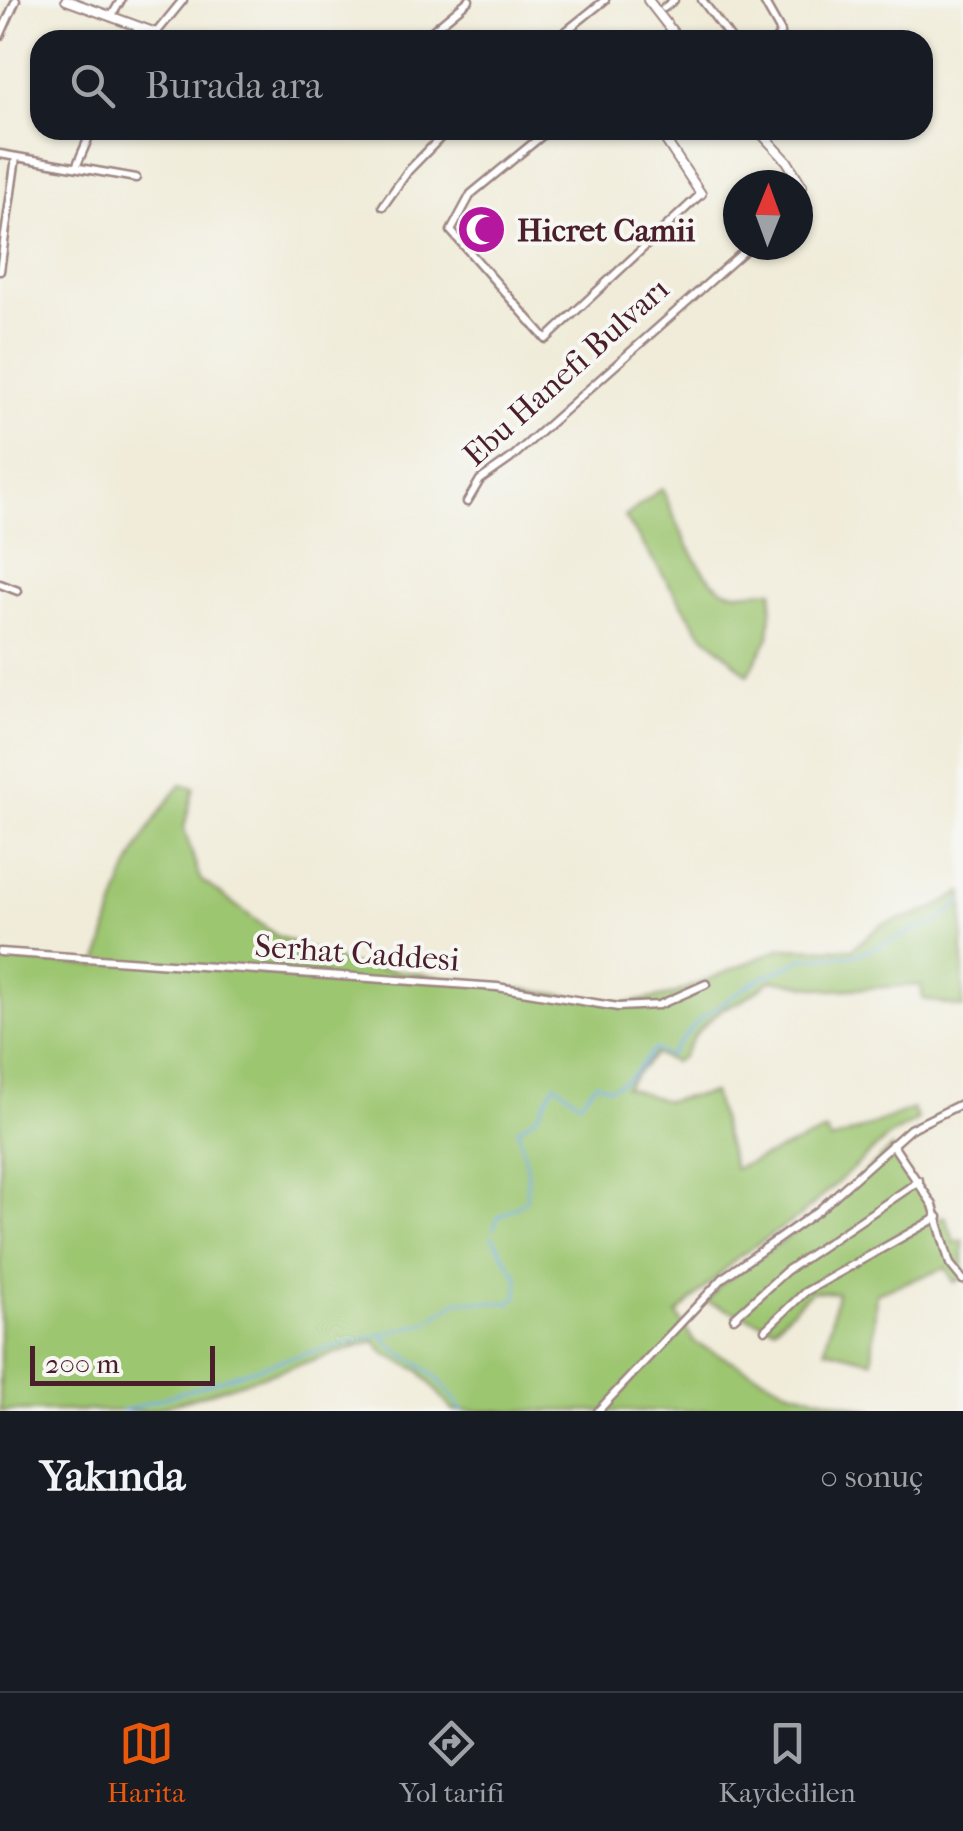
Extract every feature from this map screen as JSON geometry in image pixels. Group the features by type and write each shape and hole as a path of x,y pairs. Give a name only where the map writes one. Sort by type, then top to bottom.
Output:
{"street":[{"path":"0,36 16,0"},
{"path":"66,0 147,30"},
{"path":"111,18 121,0"},
{"path":"158,30 183,0"},
{"path":"431,30 458,3 468,0"},
{"path":"568,30 605,0"},
{"path":"648,0 671,30"},
{"path":"664,8 674,0"},
{"path":"702,0 724,30"},
{"path":"763,0 776,30"},
{"path":"76,167 88,140"},
{"path":"383,206 408,171 438,140"},
{"path":"537,140 472,194 451,231 546,339 700,194 665,140"},
{"path":"766,140 789,170"},
{"path":"0,154 136,178"},
{"path":"0,271 16,157"},
{"name":"Ebu Hanefi Bulvarı","path":"467,502 480,480 510,458 733,260"},
{"path":"0,584 18,591"},
{"name":"Serhat Caddesi","path":"0,952 497,987 618,1007 659,1004 706,984"},
{"path":"598,1411 724,1277 818,1211 919,1123 963,1103"},
{"path":"892,1144 919,1181 938,1217 950,1264 963,1280"},
{"path":"734,1318 786,1271 919,1181"},
{"path":"766,1330 810,1289 938,1217"}],"green space":[{"path":"662,488 688,545 715,584 736,592 773,590 769,637 748,675 699,630 625,517"},
{"path":"181,785 194,787 184,828 200,879 277,936 348,964 625,1004 674,994 782,948 852,949 881,925 933,909 963,892 963,1008 923,999 921,985 832,990 772,980 740,1002 723,1008 697,1032 682,1057 674,1062 655,1054 625,1087 665,1101 713,1093 734,1169 826,1131 831,1141 913,1109 918,1120 888,1137 800,1216 738,1257 677,1314 694,1342 787,1389 873,1411 453,1411 420,1371 385,1354 375,1341 150,1411 0,1411 0,958 98,966 111,916 138,848"},
{"path":"892,1148 937,1219 945,1216 955,1243 963,1240 963,1279 954,1283 946,1268 876,1293 872,1361 825,1349 837,1293 812,1291 774,1327 707,1302 721,1284 814,1219"}],"waterway":[{"path":"493,1229 498,1218 526,1200 528,1170 518,1129 538,1114 555,1084 580,1102 597,1082 609,1088 624,1081 654,1049 668,1056 699,1020 752,983 804,958 854,955 872,949 939,921 963,901"},
{"path":"123,1411 285,1359 426,1323 458,1301 510,1303 517,1296 518,1278 492,1236"},
{"path":"382,1334 396,1350 436,1377 462,1411"}],"place":[{"name":"Hicret Camii","path":"482,230"}]}
